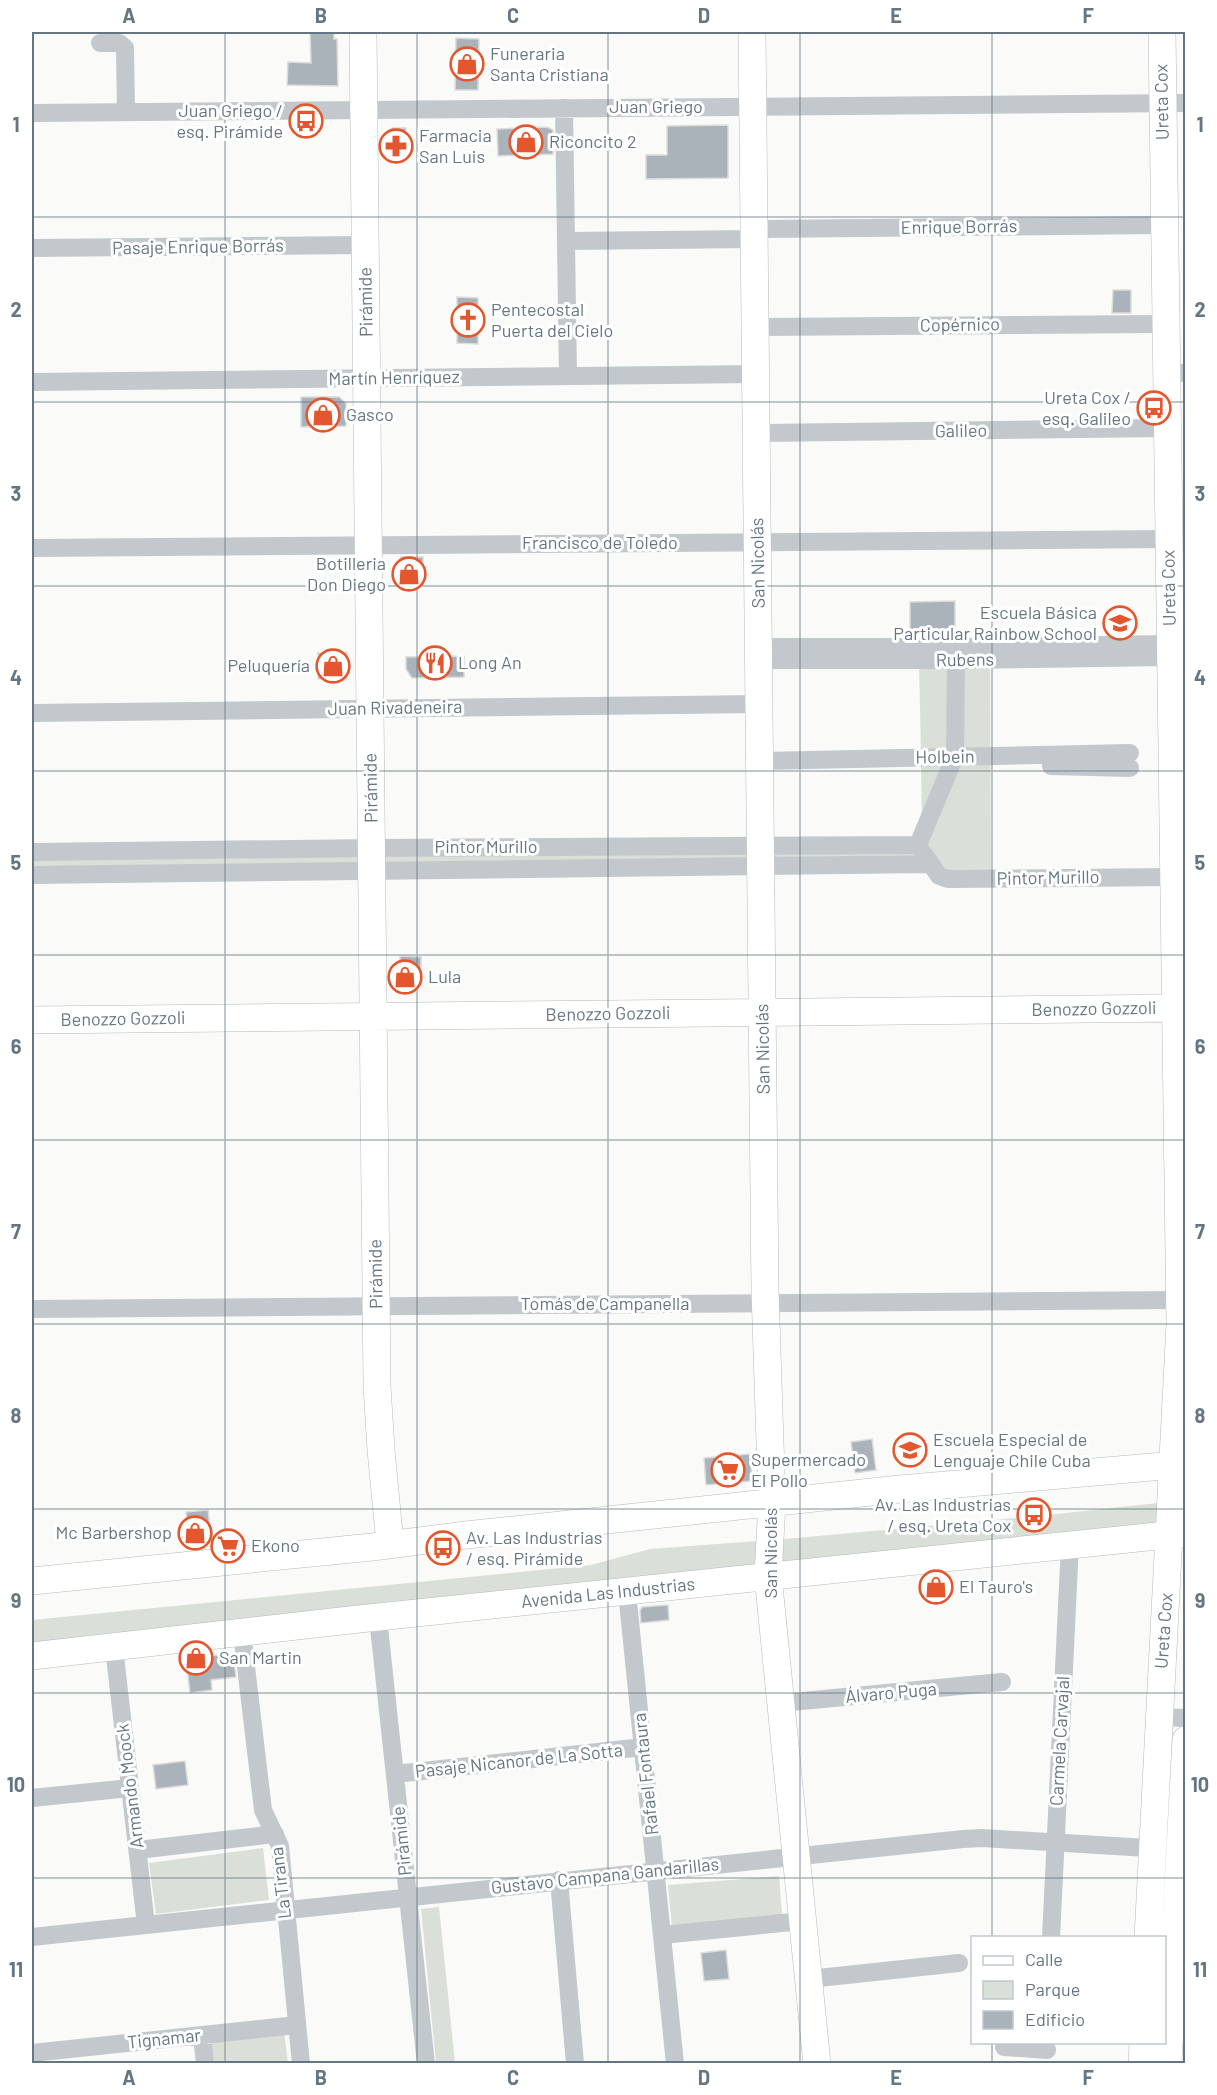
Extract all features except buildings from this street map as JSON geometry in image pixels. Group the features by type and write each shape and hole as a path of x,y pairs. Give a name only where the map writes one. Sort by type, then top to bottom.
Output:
{"street":[{"name":"Pirámide","path":"363,32 378,1421 390,1544"},
{"name":"San Nicolás","path":"752,32 766,1303 772,1503 768,1576 817,2064"},
{"name":"Ureta Cox","path":"1148,1936 1159,1717 1178,1534 1182,1323 1180,1008 1173,877 1178,706 1170,651 1167,428 1176,373 1165,324 1164,220 1174,103 1162,32"},
{"path":"100,43 119,43 125,48 126,112"},
{"name":"Juan Griego","path":"32,112 1174,103"},
{"path":"564,108 568,376"},
{"name":"Enrique Borrás","path":"754,228 1164,220"},
{"path":"566,241 754,228"},
{"name":"Pasaje Enrique Borrás","path":"32,248 365,245"},
{"name":"Copérnico","path":"755,327 1165,324"},
{"name":"Martín Henríquez","path":"32,382 756,374"},
{"name":"Galileo","path":"756,433 1167,428"},
{"name":"Francisco de Toledo","path":"32,548 1168,539"},
{"name":"Rubens","path":"759,654 956,647 1170,651"},
{"name":"Rubens","path":"759,654 956,660 1170,651"},
{"path":"918,845 954,760 956,660"},
{"name":"Juan Rivadeneira","path":"32,713 759,704"},
{"name":"Holbein","path":"760,761 1130,761"},
{"name":"Pintor Murillo","path":"761,856 918,845 939,876 948,879 1173,877"},
{"name":"Pintor Murillo","path":"32,852 372,860"},
{"name":"Pintor Murillo","path":"32,875 372,860 761,856 931,864"},
{"name":"Benozzo Gozzoli","path":"32,1020 1180,1008"},
{"name":"Tomás de Campanella","path":"32,1309 766,1303 1182,1323"},
{"path":"32,1581 1037,1476 1179,1465"},
{"name":"Avenida Las Industrias","path":"32,1656 1178,1534"},
{"name":"Carmela Carvajal","path":"1051,1936 1070,1544"},
{"name":"Rafael Fontaura","path":"627,1592 675,2064"},
{"name":"Pirámide","path":"378,1618 426,2064"},
{"name":"La Tirana","path":"242,1633 263,1810 280,1846 301,2064"},
{"name":"Armando Moock","path":"114,1648 146,1925"},
{"name":"Álvaro Puga","path":"781,1703 1002,1683"},
{"path":"1159,1717 1185,1718"},
{"path":"1168,2064 1185,1740"},
{"name":"Pasaje Nicanor de La Sotta","path":"395,1774 643,1747"},
{"path":"32,1798 130,1788"},
{"path":"138,1850 275,1834"},
{"name":"Gustavo Campana Gandarillas","path":"32,1937 973,1838 1180,1850"},
{"path":"559,1880 575,2064"},
{"path":"662,1935 803,1921"},
{"path":"809,1979 959,1964"},
{"name":"Tignamar","path":"32,2053 93,2055 202,2035 297,2025"},
{"path":"202,2035 205,2064"},
{"path":"1142,2064 1143,2044"},
{"path":"1003,2051 1047,2050"}],"green space":[{"path":"919,663 948,663 949,752 921,753"},
{"path":"990,663 991,874 944,873 921,843 959,762 958,664"},
{"path":"921,765 948,765 922,823"},
{"path":"915,848 919,855 32,871 32,859"},
{"path":"1185,1502 1185,1527 32,1649 32,1620 591,1565 650,1549 785,1539"},
{"path":"263,1848 269,1900 156,1914 149,1863"},
{"path":"779,1876 783,1928 673,1939 668,1885"},
{"path":"439,1907 455,2063 436,2063 421,1909"},
{"path":"284,2031 288,2063 214,2063 211,2041"}],"place":[{"name":"Funeraria Santa Cristiana","path":"467,64"},
{"name":"Juan Griego / esq. Pirámide","path":"306,121"},
{"name":"Riconcito 2","path":"526,142"},
{"name":"Farmacia San Luis","path":"396,146"},
{"name":"Pentecostal Puerta del Cielo","path":"468,320"},
{"name":"Ureta Cox / esq. Galileo","path":"1154,408"},
{"name":"Gasco","path":"323,415"},
{"name":"Botilleria Don Diego","path":"409,574"},
{"name":"Escuela Básica Particular Rainbow School","path":"1120,623"},
{"name":"Long An","path":"435,663"},
{"name":"Peluquería","path":"333,666"},
{"name":"Lula","path":"405,977"},
{"name":"Escuela Especial de Lenguaje Chile Cuba","path":"910,1450"},
{"name":"Supermercado El Pollo","path":"728,1470"},
{"name":"Av. Las Industrias / esq. Ureta Cox","path":"1034,1515"},
{"name":"Mc Barbershop","path":"195,1533"},
{"name":"Ekono","path":"228,1546"},
{"name":"Av. Las Industrias / esq. Pirámide","path":"443,1548"},
{"name":"El Tauro's","path":"936,1587"},
{"name":"San Martin","path":"196,1658"}]}
